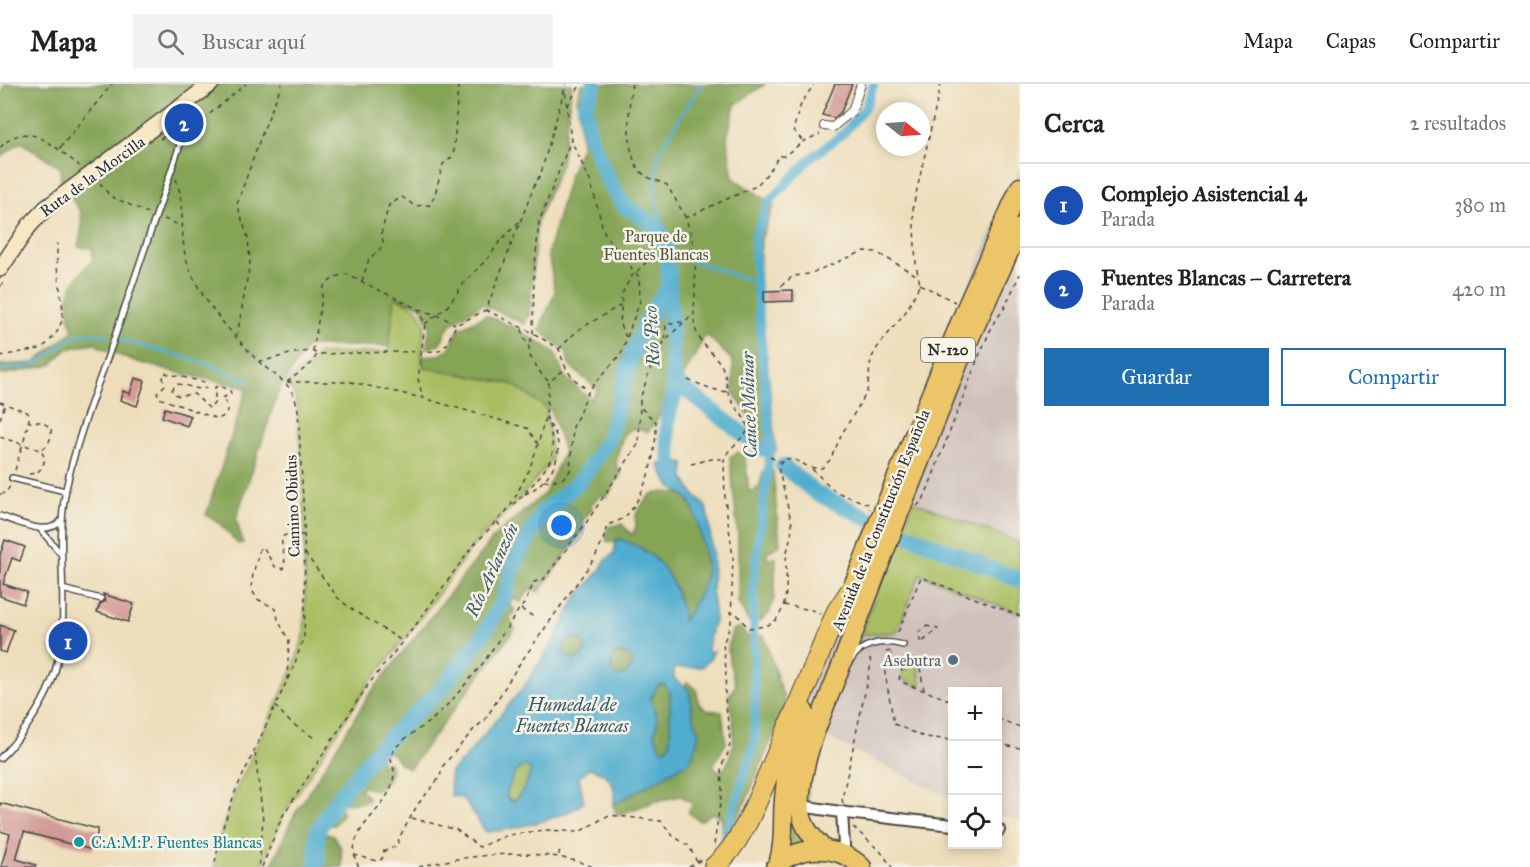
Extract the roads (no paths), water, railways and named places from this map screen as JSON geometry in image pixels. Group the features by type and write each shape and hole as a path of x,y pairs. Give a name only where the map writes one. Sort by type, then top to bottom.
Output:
{"highway":[{"name":"Avenida de la Constitución Española","path":"834,852 806,827 803,820 801,806 805,772 812,746 883,524 966,308 1017,193"},
{"name":"Avenida de la Constitución Española","path":"777,866 783,849 784,795 793,747 802,717 853,587 986,294 1020,228"},
{"path":"705,862 729,852 742,830 837,611 853,587"},
{"name":"N-120","path":"777,866 795,854 808,850 834,852 862,867"}],"main road":[{"path":"2,274 28,226 46,208 94,175 211,84"}],"street":[{"path":"824,126 833,128 850,113 861,84"},
{"path":"801,806 948,825"},
{"path":"834,852 844,844 844,813"}],"lane":[{"path":"0,758 24,729 42,702 51,683 61,641 63,615 61,554 65,491 92,403 197,94"},
{"path":"1000,250 1017,193"},
{"path":"12,478 65,491"},
{"path":"0,516 41,530 53,528 63,519"},
{"path":"41,530 61,554"},
{"path":"62,589 101,599"},
{"path":"850,662 855,653 867,644 893,642 903,645"},
{"path":"828,718 846,672"},
{"path":"812,746 825,727"}],"water":[{"name":"Humedal de Fuentes Blancas","path":"684,463 684,478 692,492 706,507 709,521 715,619 708,650 710,653 714,650 702,667 674,668 674,679 690,692 692,713 699,733 692,758 613,805 614,791 610,780 602,773 589,768 579,777 584,802 576,808 538,822 486,832 464,800 451,796 451,772 526,684 555,639 577,596 614,553 616,541 620,539 640,548 664,568 681,606 683,621 704,583 705,555 691,504 684,495 669,485 658,464","holes":["571,638 580,639 585,644 585,652 574,660 563,653 566,642","623,653 630,657 633,665 626,674 617,677 611,671 615,654","664,684 670,693 670,744 666,749 661,749 654,733 657,721 650,699 658,685","526,766 531,770 527,783 517,798 513,801 508,800 506,797 510,783 522,767"]}],"waterway":[{"name":"Río Arlanzón","path":"317,867 317,832 332,806 378,749 443,687 481,638 504,599 514,564 543,512 580,481 608,440 632,354 650,314 669,286 667,250 658,227 625,206 609,182 590,137 585,106 594,84"},
{"path":"658,227 661,218 655,197 658,155 702,84"},
{"name":"Cauce Molinar","path":"725,836 755,741 753,584 771,445 756,282 755,237 769,202 812,157 844,133 866,106 874,84"},
{"path":"667,250 689,260 756,282"},
{"name":"Río Pico","path":"669,286 674,397 667,430 671,463"},
{"path":"0,369 33,365 75,336 83,334 107,336"},
{"path":"121,340 205,363 250,382"},
{"name":"Río Pico","path":"673,380 762,449"},
{"name":"Río Pico","path":"783,466 816,493 870,519"},
{"name":"Río Pico","path":"901,532 1020,580"}],"place":[{"name":"Fuentes Blancas – Carretera","path":"184,123"},
{"name":"Complejo Asistencial 4","path":"68,641"},
{"name":"Asebutra","path":"953,660"},
{"name":"C:A:M:P. Fuentes Blancas","path":"79,842"}],"park label":[{"name":"Parque de Fuentes Blancas","path":"656,245"}]}
